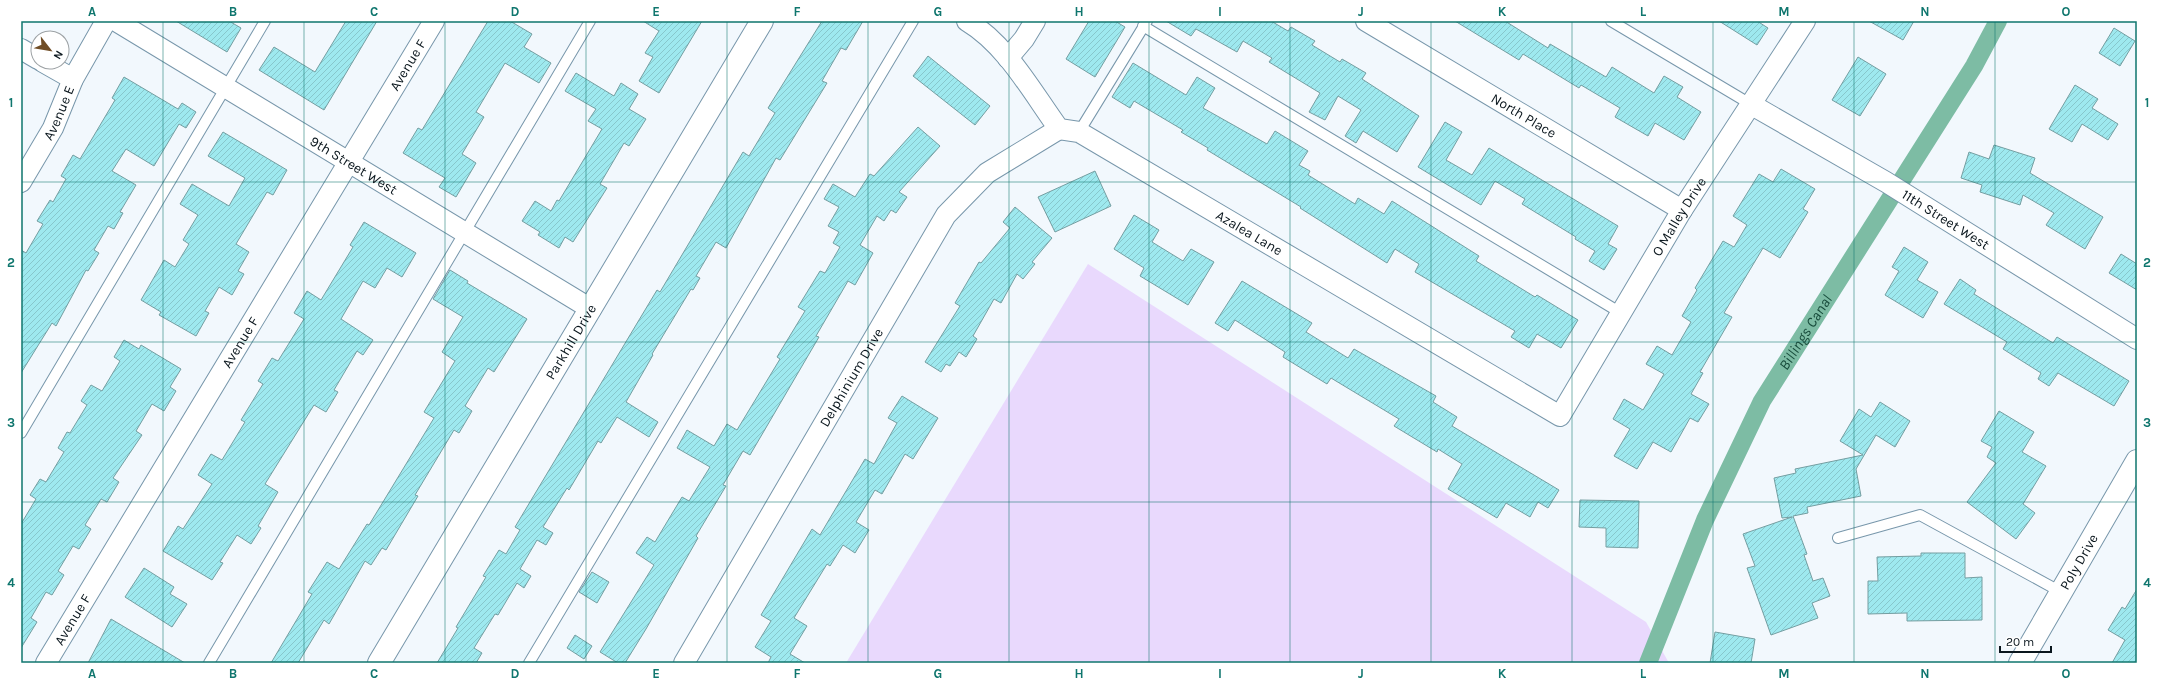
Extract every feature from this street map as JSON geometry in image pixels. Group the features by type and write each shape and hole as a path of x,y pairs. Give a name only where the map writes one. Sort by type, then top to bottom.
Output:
{"street":[{"name":"Avenue E","path":"21,182 53,128 72,79 106,21"},
{"name":"9th Street West","path":"116,21 591,309"},
{"name":"Avenue F","path":"46,663 434,21"},
{"name":"Parkhill Drive","path":"379,663 762,21"},
{"path":"967,21 980,29 1008,58 1059,129"},
{"path":"1008,58 1024,39 1035,21"},
{"name":"North Place","path":"1366,21 1682,210"},
{"name":"O Malley Drive","path":"1560,416 1682,210 1805,21"},
{"path":"21,49 30,54"},
{"path":"57,70 72,79"},
{"name":"11th Street West","path":"1752,104 1916,200 2137,339"},
{"name":"Azalea Lane","path":"1059,129 1079,132 1560,416"},
{"name":"Delphinium Drive","path":"688,662 946,215 987,173 1059,129"},
{"name":"Poly Drive","path":"2020,663 2137,461"}],"lane":[{"path":"21,433 266,21"},
{"path":"209,663 590,21"},
{"path":"529,663 913,21"},
{"path":"1611,21 1752,104"},
{"path":"1079,132 1145,24 1621,313"},
{"path":"1838,538 1920,515 2061,592"}],"shaded area":[{"path":"1088,264 1646,622 1669,663 846,663"}],"building":[{"path":"176,21 229,21 241,28 227,52"},
{"path":"346,21 377,21 324,110 259,70 274,47 315,72"},
{"path":"488,21 510,21 532,34 524,47 551,63 539,83 505,63 476,112 484,117 462,154 476,163 456,197 439,187 445,178 403,153 418,128 422,130"},
{"path":"643,21 702,21 659,93 639,81 653,57 645,53 659,31"},
{"path":"822,21 863,21 846,50 841,48 822,81 827,83 780,160 776,158 726,248 716,242 696,276 700,278 693,290 691,289 652,354 653,355 626,402 658,422 649,437 617,417 601,443 598,441 569,490 567,488 543,527 553,533 546,545 537,540 520,569 531,576 524,588 517,583 498,615 495,614 474,648 482,653 476,663 437,663 458,628 456,627 486,577 483,576 499,550 506,554 520,530 515,527 657,290 660,292 743,152 749,156 775,113 768,108"},
{"path":"1089,21 1115,21 1125,27 1095,77 1066,59"},
{"path":"1166,21 1271,21 1288,31 1291,27 1315,41 1312,45 1340,62 1342,59 1366,73 1362,79 1419,116 1397,152 1363,131 1356,143 1345,136 1361,110 1338,96 1325,120 1309,112 1320,93 1269,62 1272,58 1243,41 1237,52 1196,29 1191,36"},
{"path":"1455,21 1505,21 1548,48 1550,44 1606,77 1612,67 1654,93 1664,76 1683,87 1677,97 1701,112 1684,140 1655,123 1648,136 1615,117 1620,108 1581,85 1579,88 1523,54 1519,60"},
{"path":"1719,21 1757,21 1768,28 1757,45"},
{"path":"1869,21 1914,21 1903,40"},
{"path":"2114,28 2135,41 2120,66 2099,53"},
{"path":"928,56 990,106 975,125 913,76"},
{"path":"1858,57 1886,74 1860,116 1832,100"},
{"path":"1133,63 1186,95 1197,77 1215,88 1203,108 1267,144 1275,131 1308,151 1299,165 1310,171 1308,175 1355,204 1358,198 1384,214 1392,201 1479,256 1476,261 1535,297 1537,295 1578,320 1561,348 1537,334 1529,348 1511,337 1515,331 1415,272 1419,264 1395,249 1387,263 1300,208 1301,207 1207,150 1208,148 1181,132 1183,130 1134,101 1130,108 1112,97"},
{"path":"576,73 614,96 621,83 638,94 629,109 646,119 629,146 624,143 600,184 607,188 573,242 565,237 559,248 538,235 540,232 522,221 535,201 551,211 557,200 559,201 602,129 588,121 596,109 565,91"},
{"path":"124,77 178,109 182,103 196,112 186,128 179,124 154,166 126,149 112,171 136,185 120,212 123,213 114,229 108,226 94,250 99,253 88,271 86,270 56,326 52,323 21,373 21,250 26,253 43,224 37,221 50,200 53,202 66,179 61,176 73,155 80,159 115,100 112,98"},
{"path":"2075,85 2098,99 2092,108 2118,124 2108,140 2082,124 2072,142 2049,129"},
{"path":"1445,122 1462,132 1446,160 1472,175 1489,148 1618,226 1608,244 1617,249 1604,270 1589,261 1595,251 1575,239 1576,237 1522,204 1525,199 1495,181 1481,205 1418,167"},
{"path":"918,127 940,146 899,192 907,197 896,213 891,210 884,221 877,216 860,245 873,253 855,285 848,281 816,336 819,337 750,455 743,451 723,485 726,486 696,536 698,538 646,629 625,663 618,663 600,652 654,565 636,553 647,537 655,542 682,497 689,501 710,467 677,448 687,430 714,446 727,424 737,430 780,359 777,357 805,311 798,307 820,271 825,273 840,247 833,243 839,232 828,226 839,207 824,199 833,184 855,197 870,174 874,176"},
{"path":"223,132 287,170 273,195 267,192 236,244 249,252 238,271 244,274 232,295 219,287 205,311 209,313 196,336 159,315 161,312 141,300 164,260 175,267 189,244 183,240 198,215 180,204 192,184 229,206 245,178 208,156"},
{"path":"1994,145 2035,158 2030,173 2103,217 2085,249 2046,225 2054,213 2023,195 2020,205 1980,192 1982,185 1961,178 1969,152 1989,159"},
{"path":"1781,169 1815,189 1803,209 1808,212 1780,258 1763,248 1724,313 1732,317 1700,372 1703,373 1691,394 1709,404 1698,422 1690,418 1671,452 1653,442 1637,469 1614,456 1630,429 1613,419 1624,399 1643,410 1664,374 1646,364 1657,346 1672,355 1691,322 1682,316 1697,290 1695,288 1723,241 1734,247 1747,225 1733,216 1759,174 1773,182"},
{"path":"1095,171 1111,206 1055,232 1038,197"},
{"path":"1015,207 1052,238 1032,262 1035,264 1023,279 1017,274 1001,303 994,299 973,336 977,339 966,357 959,352 950,366 946,364 941,372 925,362 960,306 955,303 979,262 981,263 1010,228 1003,222"},
{"path":"1134,215 1159,230 1152,242 1183,261 1191,249 1214,262 1188,305 1140,276 1144,268 1114,249"},
{"path":"364,222 416,253 402,277 387,268 375,288 363,281 341,319 373,340 363,355 357,351 334,390 338,392 326,412 314,405 265,484 278,492 258,526 261,528 251,544 237,535 220,562 223,563 212,580 163,551 178,526 183,529 212,484 198,475 211,454 222,460 245,422 241,420 263,384 258,381 272,358 278,361 304,319 294,313 307,291 321,300 353,247 350,245"},
{"path":"1904,247 1928,262 1917,280 1938,292 1923,318 1885,295 1899,271 1892,267"},
{"path":"2121,254 2137,264 2137,290 2109,273"},
{"path":"450,270 468,281 467,283 527,319 494,372 488,368 465,406 472,411 459,433 454,430 415,495 418,496 386,550 382,548 371,565 365,561 329,624 324,620 298,663 271,663 312,594 308,592 327,562 339,569 367,524 369,525 434,418 424,412 455,361 442,352 463,317 433,299"},
{"path":"1960,279 1976,290 1974,294 2053,343 2057,337 2129,381 2114,406 2058,373 2049,386 2038,379 2041,373 2003,349 2007,342 1944,304"},
{"path":"1242,281 1312,323 1306,332 1348,358 1354,349 1436,396 1433,402 1457,417 1452,426 1559,490 1548,508 1538,502 1530,517 1506,503 1497,518 1448,489 1462,464 1438,449 1437,452 1394,426 1399,419 1331,378 1327,384 1283,357 1285,352 1235,320 1228,331 1215,323"},
{"path":"124,340 139,349 141,345 181,369 170,387 176,391 164,411 152,404 136,431 142,435 113,478 119,482 107,502 101,499 85,525 91,529 79,549 73,546 58,571 64,575 52,595 46,592 31,618 37,622 21,648 21,524 36,499 30,495 40,479 46,482 64,452 58,448 67,432 70,433 87,405 81,401 91,385 102,391 120,361 114,357"},
{"path":"902,396 938,418 913,459 905,454 882,494 875,490 856,522 869,530 855,553 843,545 830,566 827,564 794,618 807,626 790,654 805,663 768,663 771,657 755,647 771,621 761,615 812,529 820,535 865,459 874,464 897,423 888,418"},
{"path":"1880,402 1910,421 1895,447 1876,435 1856,469 1861,496 1807,507 1808,513 1793,516 1807,554 1804,555 1813,581 1823,578 1830,596 1812,603 1818,618 1771,635 1747,568 1755,566 1743,534 1792,517 1782,518 1774,478 1796,473 1795,469 1863,455 1840,441 1859,409 1871,417"},
{"path":"1999,411 2034,432 2022,452 2046,466 2023,504 2035,513 2016,539 1967,502 1996,463 1987,457 1992,447 1981,441"},
{"path":"1580,500 1639,501 1638,548 1606,547 1606,528 1579,527"},
{"path":"1921,553 1965,553 1965,578 1982,577 1982,620 1907,621 1907,613 1868,614 1868,581 1878,581 1877,557 1921,556"},
{"path":"144,568 174,587 170,594 187,604 172,627 125,597"},
{"path":"592,572 609,582 597,603 579,592"},
{"path":"2137,589 2137,663 2112,663 2125,640 2108,630 2122,607 2125,609"},
{"path":"111,619 185,663 88,663"},
{"path":"1715,632 1755,639 1751,663 1710,663"},
{"path":"575,635 592,646 584,659 567,648"}],"waterway":[{"name":"Billings Canal","path":"1648,663 1705,520 1762,401 1974,66 1998,21"}]}
